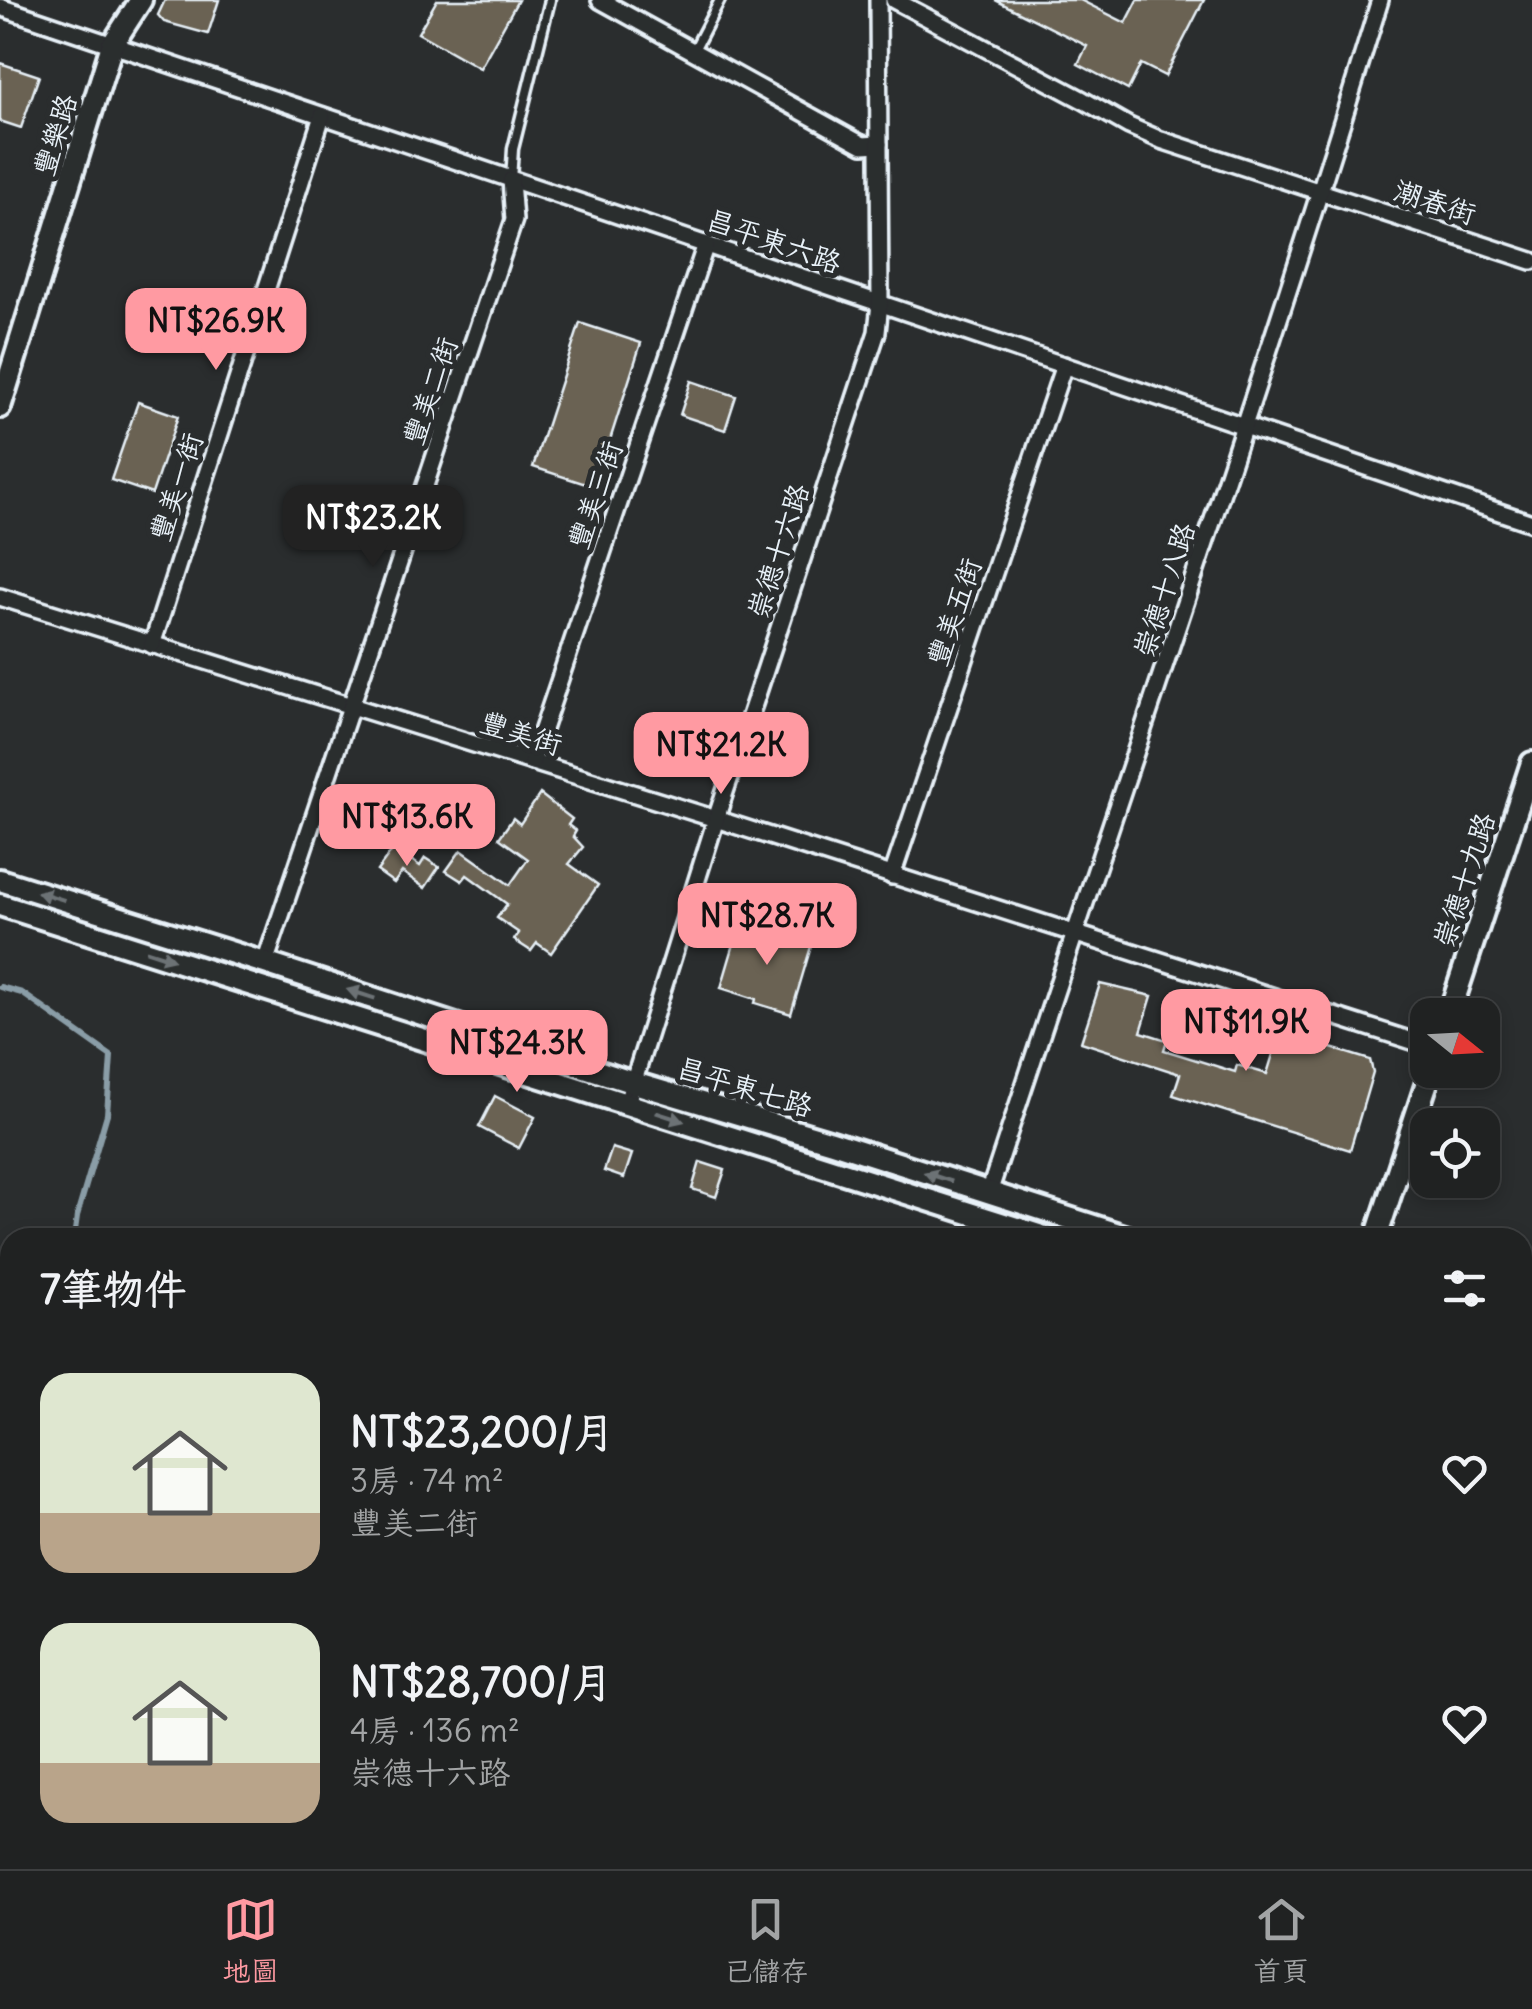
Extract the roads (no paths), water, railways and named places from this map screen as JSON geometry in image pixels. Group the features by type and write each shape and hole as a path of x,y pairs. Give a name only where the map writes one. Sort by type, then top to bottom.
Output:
{"street":[{"name":"豐樂路","path":"0,407 112,46 140,0"},
{"name":"崇德十六路","path":"630,1093 877,332 878,0"},
{"name":"潮春街","path":"894,0 1161,140 1532,261"},
{"name":"崇德十八路","path":"990,1194 1245,425 1380,0"},
{"path":"608,2 863,145 879,144"},
{"name":"昌平東六路","path":"0,7 1532,523"},
{"name":"豐美一街","path":"152,645 322,116"},
{"name":"豐美二街","path":"265,963 514,220 511,180"},
{"name":"豐美三街","path":"532,762 706,244"},
{"name":"豐美五街","path":"892,876 1064,365"},
{"name":"豐美街","path":"0,597 1410,1040"},
{"name":"崇德十九路","path":"1455,998 1532,763"},
{"name":"昌平東七路","path":"0,880 265,963 1019,1228"},
{"name":"昌平東七路","path":"0,904 630,1093 832,1142 1099,1228"},
{"path":"1379,1228 1424,1088"}],"lane":[{"name":"豐美二街","path":"511,180 513,148 550,0"},
{"path":"693,52 720,0"}],"waterway":[{"path":"0,987 22,993 111,1056 107,1114 75,1228"}]}
